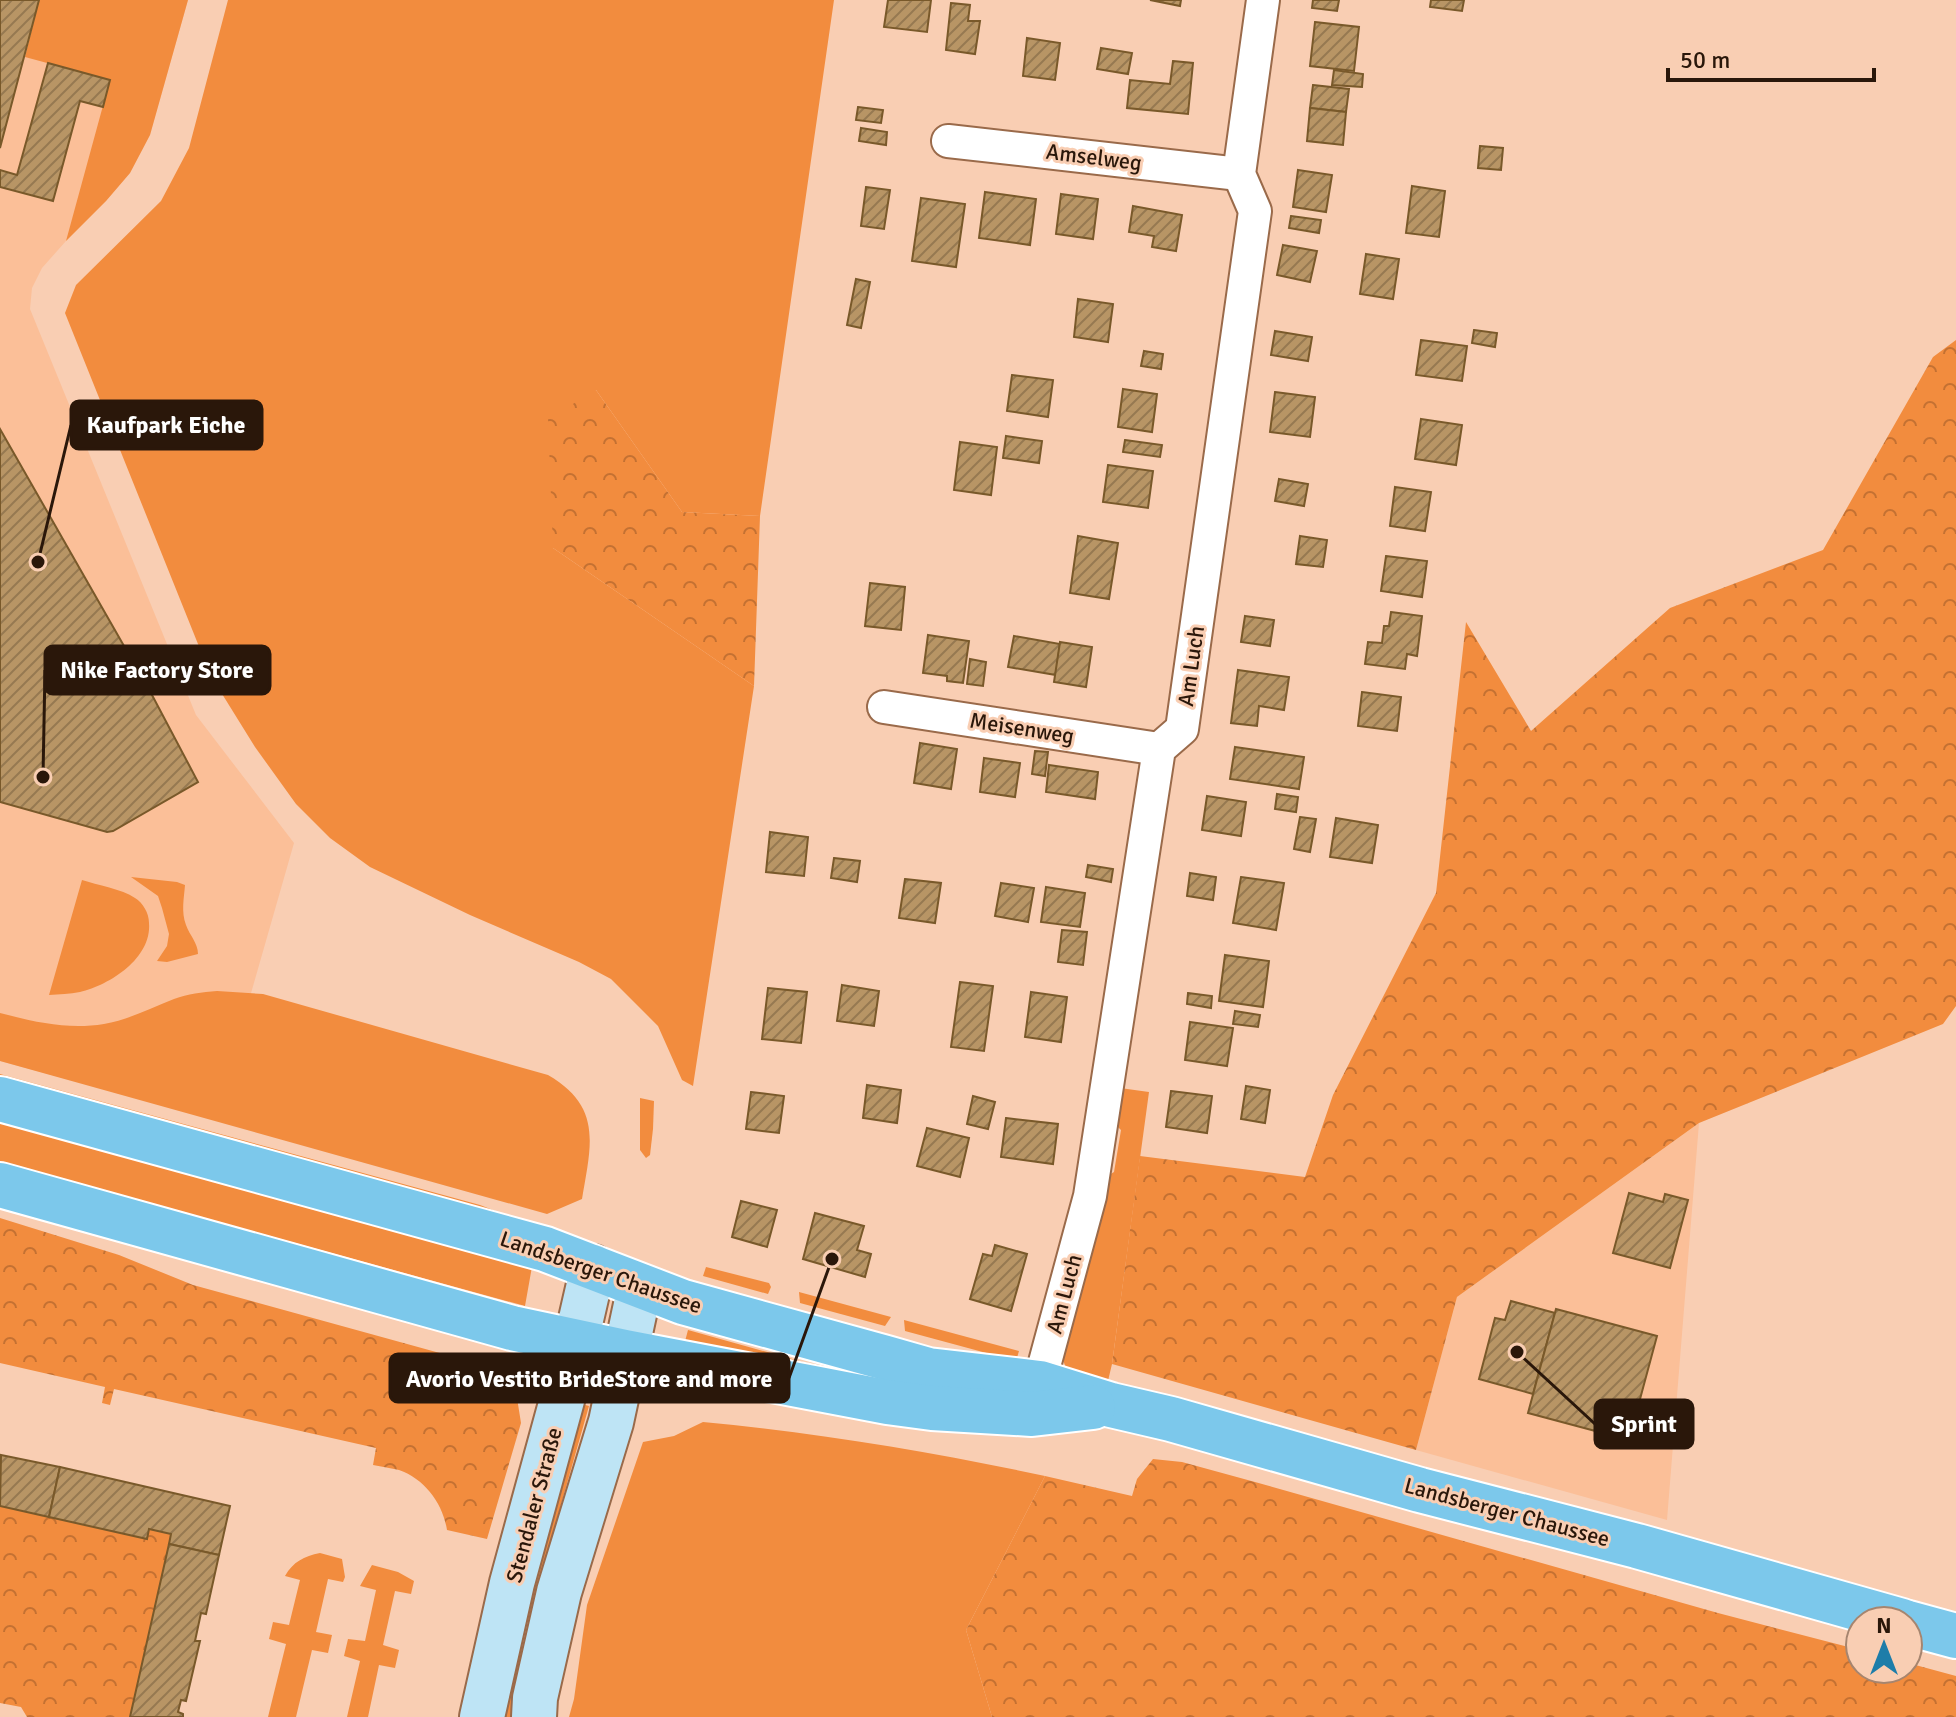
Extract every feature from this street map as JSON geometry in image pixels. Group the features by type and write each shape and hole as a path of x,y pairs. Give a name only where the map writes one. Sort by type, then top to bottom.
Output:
{"main road":[{"name":"Landsberger Chaussee","path":"0,1099 545,1249 590,1281 637,1297 683,1302 1036,1398 1111,1405 1171,1419 1845,1605"},
{"name":"Landsberger Chaussee","path":"0,1185 512,1328 576,1342 887,1402 945,1409 1036,1398"},
{"name":"Stendaler Straße","path":"482,1717 512,1583 565,1389 590,1281"},
{"path":"534,1717 535,1698 559,1592 611,1422 637,1297"},
{"path":"1924,1627 1956,1636"}],"street":[{"path":"1239,174 1263,0"},
{"name":"Amselweg","path":"948,141 1239,174"},
{"name":"Am Luch","path":"1036,1398 1090,1196 1159,749 1182,729 1255,211 1239,174"},
{"name":"Meisenweg","path":"884,707 1159,749"}],"shaded area":[{"path":"0,0 188,0 150,135 130,173 42,268 32,288 30,309 196,715 294,843 215,1119 0,1061"},
{"path":"1699,1123 1667,1520 1416,1450 1457,1297"}],"green space":[{"path":"39,0 188,0 150,135 130,173 66,241 110,80 25,57"},
{"path":"228,0 834,0 760,516 682,512 596,390 553,548 754,686 693,1086 682,1080 658,1026 611,979 370,867 330,838 296,804 255,747 219,689 198,644 65,313 76,285 161,201 189,148"},
{"path":"1956,340 1956,1006 1943,1024 1699,1123 1457,1297 1416,1450 1112,1364 1140,1156 1305,1177 1333,1095 1436,893 1466,622 1531,731 1670,608 1823,550 1933,357"},
{"path":"596,390 682,512 760,516 754,686 553,548 548,419"},
{"path":"131,877 185,885 184,920 198,954 167,962 157,961 167,946 169,934 162,908 158,896"},
{"path":"82,880 123,892 138,900 148,916 148,936 136,958 116,976 80,992 49,995"},
{"path":"217,991 263,994 548,1075 566,1087 585,1114 590,1144 582,1199 547,1214 0,1061 0,1013 52,1024 91,1026 122,1020 174,999"},
{"path":"0,1074 480,1205 516,1219 0,1084"},
{"path":"1120,1088 1149,1092 1107,1385 1066,1368 1063,1352 1106,1177 1114,1172 1121,1130 1114,1123"},
{"path":"640,1098 654,1101 650,1155 646,1158 640,1150"},
{"path":"0,1116 533,1261 525,1306 251,1231 0,1169"},
{"path":"0,1218 119,1255 193,1285 505,1371 514,1379 521,1423 487,1539 447,1530 437,1502 425,1486 399,1470 373,1465 376,1448 114,1389 110,1405 102,1403 105,1387 0,1363"},
{"path":"706,1267 769,1283 771,1287 768,1294 703,1276"},
{"path":"799,1292 891,1317 885,1326 800,1303"},
{"path":"904,1320 1019,1351 1016,1361 905,1331"},
{"path":"688,1330 803,1362 955,1389 683,1349"},
{"path":"578,1403 589,1406 524,1635 511,1717 494,1717"},
{"path":"703,1422 875,1444 1045,1476 966,1630 992,1717 569,1717 587,1605 643,1442 674,1436"},
{"path":"1153,1459 1182,1462 1844,1646 1844,1685 1924,1685 1924,1667 1956,1676 1956,1717 992,1717 966,1630 1045,1476 1132,1496 1137,1479"},
{"path":"0,1506 146,1539 149,1529 171,1534 130,1717 27,1717 21,1707 0,1703"},
{"path":"320,1553 342,1559 345,1577 343,1582 328,1579 316,1632 332,1635 328,1653 312,1650 296,1717 268,1717 286,1644 269,1639 273,1622 289,1625 300,1580 285,1576 300,1560"},
{"path":"372,1565 398,1572 414,1581 411,1594 395,1591 383,1645 399,1650 395,1668 379,1665 368,1717 347,1717 360,1661 344,1656 348,1639 365,1641 376,1590 360,1586"}],"building":[{"path":"0,0 39,0 0,148"},
{"path":"888,0 931,0 927,32 884,27"},
{"path":"1150,0 1181,0 1180,6"},
{"path":"1313,0 1339,0 1337,11 1312,8"},
{"path":"1431,0 1464,0 1462,11 1430,7"},
{"path":"951,3 970,5 968,21 980,21 975,54 946,50"},
{"path":"1315,22 1359,27 1354,71 1310,66"},
{"path":"1027,38 1060,43 1055,80 1023,76"},
{"path":"1101,48 1132,53 1128,74 1097,69"},
{"path":"1173,61 1193,63 1188,114 1127,108 1130,80 1170,84"},
{"path":"48,63 110,80 103,107 80,101 53,201 0,187 0,170 17,175"},
{"path":"1334,70 1363,74 1362,87 1332,85"},
{"path":"1313,85 1349,89 1346,112 1310,108"},
{"path":"858,107 883,110 881,123 856,120"},
{"path":"1310,108 1346,112 1343,145 1307,141"},
{"path":"861,128 887,132 886,145 859,141"},
{"path":"1480,146 1503,148 1501,170 1478,168"},
{"path":"1298,170 1332,175 1326,212 1293,207"},
{"path":"1412,186 1445,191 1439,237 1406,233"},
{"path":"866,187 890,190 884,229 861,226"},
{"path":"985,192 1036,199 1030,245 979,238"},
{"path":"1061,194 1098,199 1093,239 1056,234"},
{"path":"921,198 965,204 956,267 912,261"},
{"path":"1133,206 1182,215 1176,251 1152,247 1154,236 1129,232"},
{"path":"1291,216 1321,220 1319,233 1289,228"},
{"path":"1283,245 1317,251 1310,282 1277,275"},
{"path":"1366,254 1399,259 1393,299 1360,294"},
{"path":"856,279 870,282 861,328 847,325"},
{"path":"1078,299 1113,304 1108,342 1074,337"},
{"path":"1474,330 1497,333 1495,347 1472,343"},
{"path":"1275,331 1312,337 1308,361 1271,355"},
{"path":"1421,340 1467,346 1462,381 1416,375"},
{"path":"1144,351 1163,354 1161,369 1141,366"},
{"path":"1012,375 1053,380 1048,417 1007,411"},
{"path":"1123,389 1157,394 1152,432 1118,427"},
{"path":"1275,392 1315,397 1310,437 1270,432"},
{"path":"1421,419 1462,425 1456,465 1415,459"},
{"path":"0,429 152,695 198,782 113,831 107,832 0,802"},
{"path":"1006,436 1042,441 1039,463 1003,458"},
{"path":"1125,440 1162,445 1160,457 1123,452"},
{"path":"960,442 997,447 991,495 954,490"},
{"path":"1108,465 1153,471 1148,508 1103,502"},
{"path":"1279,479 1308,484 1304,506 1275,501"},
{"path":"1395,487 1431,492 1425,531 1390,526"},
{"path":"1078,536 1118,543 1109,599 1070,593"},
{"path":"1300,536 1327,540 1323,567 1296,564"},
{"path":"1386,556 1427,561 1422,597 1381,591"},
{"path":"870,583 905,587 901,630 865,626"},
{"path":"1391,612 1422,616 1417,656 1407,654 1405,669 1365,664 1368,642 1382,643 1384,626 1389,626"},
{"path":"1245,616 1274,620 1270,646 1241,642"},
{"path":"928,635 969,641 963,683 947,681 947,676 923,673"},
{"path":"1014,636 1060,644 1056,675 1008,667"},
{"path":"1060,642 1092,647 1086,687 1054,682"},
{"path":"970,659 986,662 983,686 967,684"},
{"path":"1238,670 1289,677 1284,710 1259,706 1257,726 1231,723"},
{"path":"1362,692 1401,697 1397,731 1358,726"},
{"path":"920,743 957,749 951,789 914,783"},
{"path":"1235,747 1304,757 1299,789 1230,779"},
{"path":"1035,751 1048,752 1045,776 1032,774"},
{"path":"984,758 1020,763 1015,797 980,792"},
{"path":"1049,765 1098,772 1095,799 1046,792"},
{"path":"1277,794 1298,797 1296,812 1275,809"},
{"path":"1207,796 1246,802 1241,836 1202,830"},
{"path":"1300,817 1316,819 1310,852 1294,849"},
{"path":"1336,818 1378,825 1372,863 1330,857"},
{"path":"770,832 808,837 804,876 766,872"},
{"path":"834,858 860,861 857,882 831,878"},
{"path":"1088,865 1113,869 1111,882 1086,877"},
{"path":"1190,873 1216,877 1213,900 1187,896"},
{"path":"1241,877 1284,883 1276,930 1233,923"},
{"path":"905,879 941,883 935,923 899,918"},
{"path":"1001,883 1034,888 1028,922 995,916"},
{"path":"1046,887 1085,893 1080,927 1041,922"},
{"path":"1062,930 1087,932 1083,965 1058,962"},
{"path":"1225,955 1269,961 1263,1007 1219,1001"},
{"path":"960,982 993,986 984,1051 951,1047"},
{"path":"842,985 879,991 874,1026 837,1021"},
{"path":"768,988 807,992 801,1043 762,1039"},
{"path":"1031,992 1067,997 1061,1042 1025,1037"},
{"path":"1188,993 1212,996 1211,1008 1187,1004"},
{"path":"1235,1011 1260,1015 1258,1027 1233,1024"},
{"path":"1190,1022 1233,1028 1227,1066 1185,1060"},
{"path":"867,1085 901,1090 897,1123 863,1118"},
{"path":"1246,1086 1270,1090 1265,1123 1241,1119"},
{"path":"1171,1091 1212,1096 1207,1133 1166,1127"},
{"path":"751,1092 784,1096 779,1133 746,1129"},
{"path":"973,1096 995,1102 988,1129 967,1124"},
{"path":"1006,1118 1058,1124 1053,1164 1001,1157"},
{"path":"927,1128 969,1138 960,1177 917,1166"},
{"path":"1629,1193 1663,1202 1665,1194 1688,1200 1670,1268 1613,1253"},
{"path":"741,1201 777,1210 767,1247 732,1237"},
{"path":"815,1213 864,1226 857,1250 871,1254 865,1277 803,1259"},
{"path":"995,1245 1027,1254 1011,1311 970,1299 983,1254 992,1256"},
{"path":"1511,1301 1555,1313 1533,1394 1479,1379 1495,1318 1505,1320"},
{"path":"1556,1309 1657,1336 1629,1440 1528,1413"},
{"path":"1,1455 60,1467 49,1517 0,1506"},
{"path":"60,1467 230,1506 219,1555 169,1544 171,1534 149,1529 147,1539 49,1517"},
{"path":"169,1544 219,1555 206,1614 201,1613 195,1641 200,1641 186,1701 181,1700 178,1712 183,1717 130,1717"}],"place":[{"name":"Kaufpark Eiche","path":"38,562"},
{"name":"Nike Factory Store","path":"43,777"},
{"name":"Avorio Vestito BrideStore and more","path":"832,1259"},
{"name":"Sprint","path":"1517,1352"}]}
